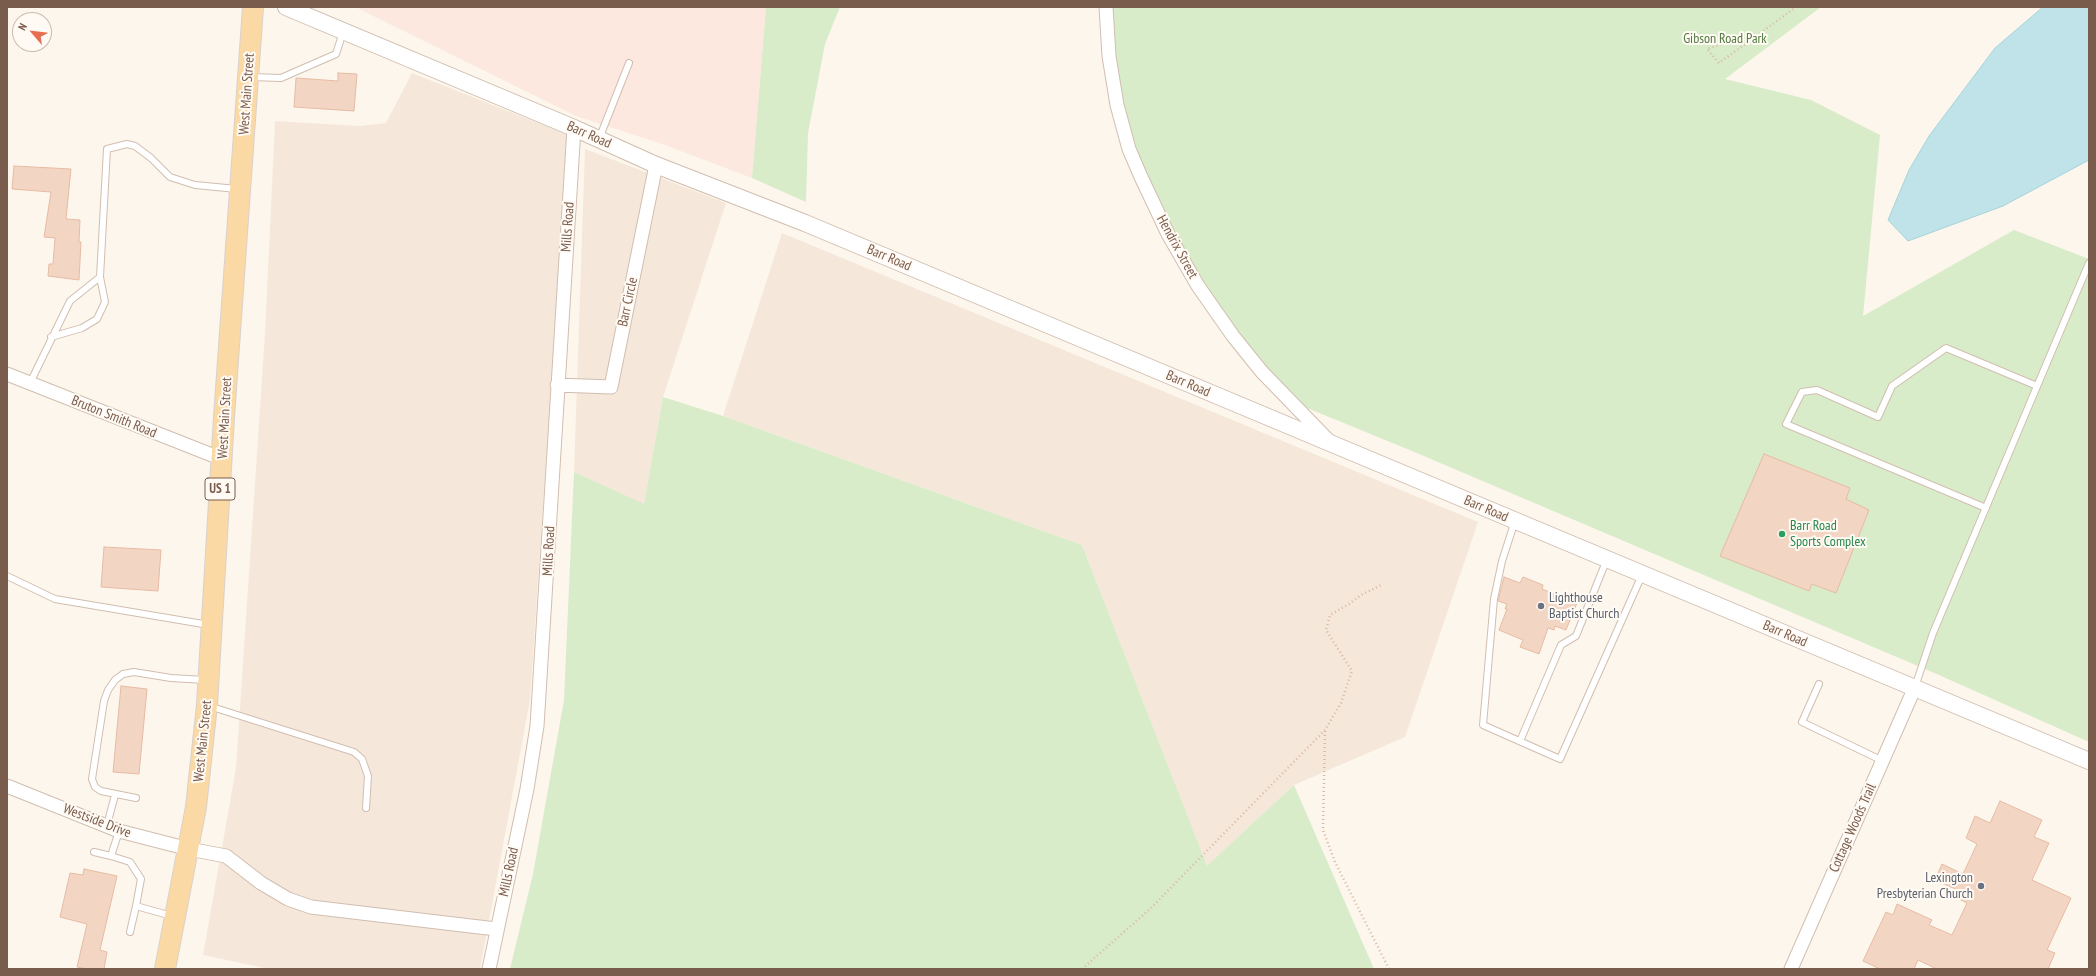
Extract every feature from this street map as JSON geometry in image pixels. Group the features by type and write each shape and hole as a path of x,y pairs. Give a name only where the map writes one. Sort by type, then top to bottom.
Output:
{"main road":[{"name":"West Main Street","path":"166,969 189,849 207,705 222,459 253,7"}],"street":[{"name":"Barr Road","path":"286,7 574,128 656,165 805,223 2089,761"},
{"name":"Hendrix Street","path":"1106,7 1109,56 1117,105 1130,149 1141,177 1168,234 1198,286 1233,336 1262,372 1333,445"},
{"name":"Mills Road","path":"489,969 496,929 527,789 537,726 574,128"},
{"name":"Barr Circle","path":"557,385 611,387 656,165"},
{"name":"Bruton Smith Road","path":"7,374 222,459"},
{"name":"Cottage Woods Trail","path":"1791,969 1915,687"},
{"name":"Westside Drive","path":"7,786 119,830 189,849 226,856 268,887 288,899 311,907 496,929"}],"lane":[{"path":"248,77 282,78 336,54 344,31"},
{"path":"599,139 629,63"},
{"path":"51,337 82,328 96,319 105,302 100,277 107,149 127,144 143,152 170,177 195,185 240,190"},
{"path":"1915,687 1933,633 2089,263"},
{"path":"30,383 51,337 70,301 100,277"},
{"path":"1986,508 1786,424 1802,392 1817,390 1878,417 1892,386 1946,348 2037,386"},
{"path":"1515,521 1502,561 1494,599 1483,725 1560,759 1642,574"},
{"path":"1520,741 1561,645 1576,636 1607,559"},
{"path":"7,576 55,599 213,626"},
{"path":"136,798 101,791 95,787 92,779 104,700 114,680 123,674 134,672 171,678 209,680"},
{"path":"1819,684 1802,722 1883,760"},
{"path":"207,705 354,752 362,759 368,776 366,808"},
{"path":"107,825 116,795"},
{"path":"111,856 119,830"},
{"path":"94,852 130,862 141,879 130,932"},
{"path":"136,906 176,916"}],"path":[{"path":"1740,38 1707,49 1719,63 1796,7"},
{"path":"1082,969 1150,909 1325,730 1341,703 1352,671 1326,630 1330,615 1361,595 1384,584"},
{"path":"1325,730 1323,830 1335,862 1388,969"}],"shaded area":[{"path":"359,7 766,7 752,178 662,144 576,116 359,9"},
{"path":"412,73 568,135 530,700 480,969 269,969 203,955 236,768 265,334 275,121 360,126 386,123"},
{"path":"585,149 726,203 663,397 644,505 574,472"},
{"path":"782,233 1478,522 1405,737 1294,785 1207,867 1082,545 723,416"}],"green space":[{"path":"766,7 840,7 825,44 808,133 806,202 752,178"},
{"name":"Gibson Road Park","path":"1106,7 1821,7 1725,79 1811,100 1880,135 1863,316 2014,230 2089,259 2089,742 1939,675 1412,451 1290,401 1198,286 1129,149"},
{"path":"663,397 723,416 1082,545 1207,866 1294,785 1374,969 510,969 533,874 564,700 574,472 644,504"}],"water":[{"path":"2043,7 2089,7 2089,160 2003,206 1908,241 1888,220 1909,170 1929,136 1995,48"}],"building":[{"path":"338,73 357,74 354,111 294,107 296,78 338,81"},
{"path":"14,166 71,169 66,219 80,220 79,242 81,242 79,280 48,276 49,264 53,264 55,238 44,237 51,192 12,189"},
{"path":"1764,454 1850,488 1846,499 1869,510 1836,593 1812,584 1809,591 1720,556"},
{"path":"104,547 161,550 158,591 101,587"},
{"name":"Lighthouse Baptist Church","path":"1504,577 1520,583 1523,577 1543,585 1542,589 1577,603 1566,630 1555,626 1554,630 1548,628 1539,654 1520,647 1523,640 1499,630 1507,609 1505,609 1507,604 1498,601"},
{"path":"121,686 147,689 139,774 113,772"},
{"name":"Lexington Presbyterian Church","path":"2000,801 2042,820 2034,837 2049,843 2032,880 2071,898 2047,950 2055,953 2048,969 1937,969 1918,960 1914,969 1880,969 1863,961 1886,912 1893,915 1897,904 1932,920 1929,925 1952,935 1967,903 1957,898 1960,891 1935,880 1942,864 1963,874 1977,844 1966,838 1975,816 1990,823"},
{"path":"84,869 117,876 100,950 107,952 104,969 87,969 77,967 87,924 60,917 70,873 83,875"}],"place":[{"name":"Barr Road Sports Complex","path":"1782,534"},
{"name":"Lighthouse Baptist Church","path":"1541,606"},
{"name":"Lexington Presbyterian Church","path":"1981,886"}]}
